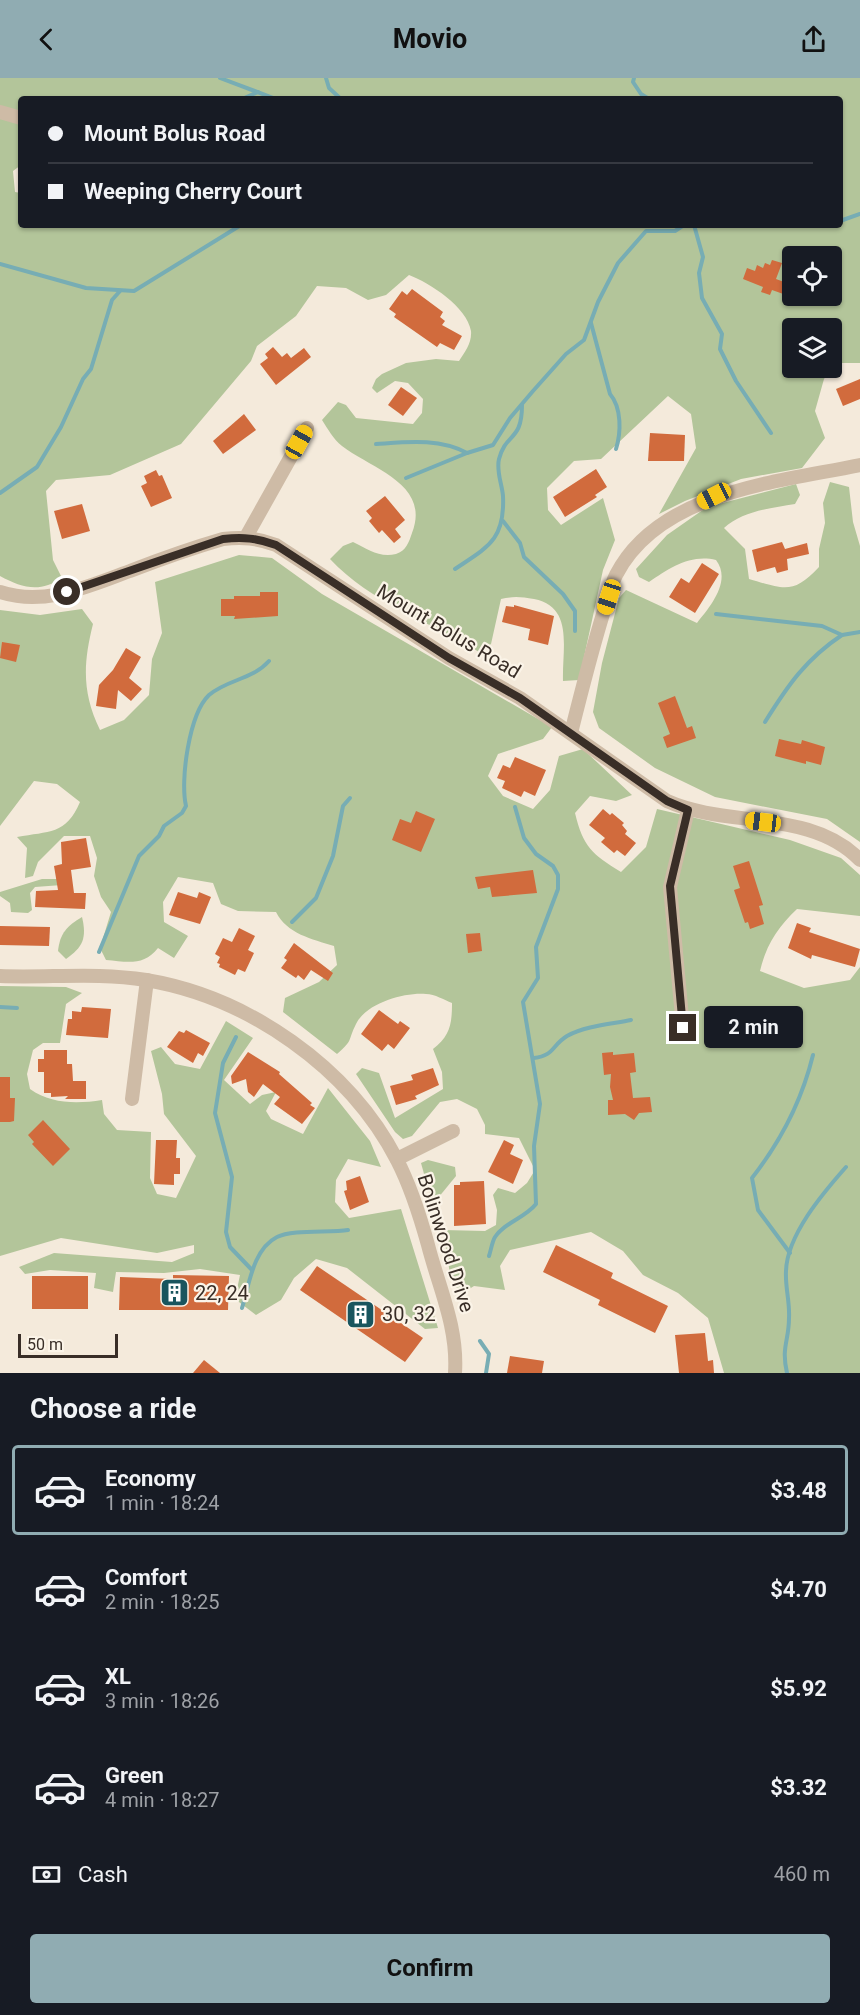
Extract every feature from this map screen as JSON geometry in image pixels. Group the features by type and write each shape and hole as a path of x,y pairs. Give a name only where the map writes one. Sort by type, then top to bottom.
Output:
{"street":[{"path":"0,112 18,117"},
{"path":"246,537 307,428"},
{"path":"571,733 595,639 616,576 650,534 681,513 714,496 860,465"},
{"name":"Mount Bolus Road","path":"0,592 31,598 53,596 81,589 201,545 246,537 276,545 449,658 520,698 667,801 688,810 783,825 827,837 860,860"},
{"path":"683,1028 670,886 688,810"},
{"name":"Bolinwood Drive","path":"0,976 89,975 147,980 218,1002 296,1044 335,1078 367,1114 397,1159 418,1208 450,1314 456,1346 455,1373"},
{"path":"132,1099 147,980"},
{"path":"397,1159 453,1131"}],"green space":[{"path":"0,78 860,78 860,363 842,363 842,318 782,318 782,378 825,378 815,411 825,438 802,468 741,479 659,514 696,448 691,414 668,396 601,459 574,461 547,488 548,510 561,525 603,498 615,540 603,570 579,680 563,681 563,631 555,611 547,603 521,597 501,599 491,644 479,652 382,600 346,574 330,559 343,546 353,542 379,554 399,553 408,543 416,516 413,502 406,490 382,471 342,446 322,420 338,402 346,405 356,418 413,424 422,413 423,399 408,383 395,381 377,393 372,388 376,379 406,363 436,359 459,361 468,347 471,331 463,313 437,290 409,275 386,295 368,300 346,288 317,286 296,316 257,346 251,361 181,444 110,475 56,480 46,491 53,560 62,578 46,586 23,586 0,576"},
{"path":"830,482 849,487 853,522 860,546 860,842 827,819 715,797 655,768 599,728 593,712 602,663 619,598 626,590 697,623 717,593 722,576 716,560 698,559 681,563 649,582 639,577 636,569 667,535 707,507 796,484 800,495 795,504 748,514 724,528 745,549 749,579 780,587 795,586 819,567 819,549 825,523 823,503"},
{"path":"239,555 272,558 322,594 552,727 543,739 498,754 488,776 503,796 533,809 550,790 559,756 583,749 632,795 616,801 590,796 575,813 585,842 603,860 621,872 646,847 657,809 790,840 841,858 860,875 860,916 797,909 774,937 760,971 804,988 850,980 860,967 860,1373 724,1373 708,1318 678,1293 643,1275 623,1251 591,1232 510,1250 500,1266 505,1290 474,1286 460,1295 450,1274 443,1230 485,1231 496,1225 497,1210 493,1195 498,1188 515,1193 527,1183 535,1170 519,1138 485,1134 485,1125 477,1109 457,1099 440,1102 412,1136 403,1139 395,1132 356,1074 362,1068 379,1073 395,1118 443,1089 442,1072 433,1049 449,1029 452,1003 426,994 387,1000 368,1010 361,1017 348,1043 337,1054 283,1012 285,998 319,982 337,965 334,946 293,931 276,912 238,911 221,904 213,883 178,877 163,902 164,922 188,936 174,958 158,948 147,958 135,962 106,960 100,948 111,912 101,897 94,876 97,858 90,836 64,836 38,862 33,876 25,878 27,848 17,837 55,830 69,821 80,802 57,784 34,781 0,826 0,610 40,615 82,609 93,624 87,652 86,678 90,703 100,730 124,720 149,695 152,659 162,633 155,582"},
{"path":"42,879 60,879 62,885 35,887 30,893 32,910 28,913 11,912 10,903 0,896 0,892"},
{"path":"82,917 84,936 80,946 66,959 58,951 60,939 68,927"},
{"path":"0,986 66,987 82,993 66,1004 60,1043 43,1043 33,1050 27,1074 30,1089 47,1098 64,1102 102,1100 104,1114 117,1130 151,1132 150,1178 157,1194 176,1198 196,1156 164,1114 162,1094 151,1051 161,1047 175,1064 200,1069 226,1021 253,1038 224,1080 250,1104 262,1095 276,1092 266,1111 271,1119 303,1134 328,1088 370,1141 381,1167 348,1159 336,1180 335,1202 349,1218 401,1209 438,1328 425,1329 347,1268 316,1259 294,1278 281,1300 256,1315 235,1299 240,1275 200,1269 164,1273 116,1272 113,1292 94,1288 96,1273 50,1270 25,1274 19,1267 54,1253 172,1262 194,1253 194,1245 157,1253 61,1238 0,1256"},
{"path":"428,1160 455,1167 456,1176 438,1198 431,1199 421,1163"}],"building":[{"path":"772,260 782,263 776,279 782,281 782,294 772,290 770,295 761,292 763,287 743,279 747,268 755,271 757,265 763,268 765,263 770,265"},
{"path":"412,289 443,312 440,317 445,321 442,325 462,336 454,350 440,343 437,347 394,317 396,314 389,309 402,291 407,295"},
{"path":"273,347 282,357 287,353 291,358 304,348 311,357 276,385 260,364 268,358 265,354"},
{"path":"860,379 860,399 843,406 836,389"},
{"path":"401,387 417,398 403,416 388,405"},
{"path":"244,414 256,430 223,454 213,441"},
{"path":"650,433 685,435 684,461 648,461"},
{"path":"596,469 607,487 595,495 597,497 565,517 553,497"},
{"path":"156,470 159,476 162,475 172,498 151,507 141,486 147,483 144,476"},
{"path":"385,496 405,520 395,529 401,537 394,543 382,530 379,533 369,521 372,518 366,511"},
{"path":"82,504 90,531 62,539 54,511"},
{"path":"782,542 785,549 807,543 809,554 787,559 788,570 777,573 775,567 757,572 752,550"},
{"path":"702,563 719,574 695,613 669,597 681,578 689,583"},
{"path":"260,592 278,592 278,616 234,619 235,616 221,616 221,599 234,599 234,596 260,596"},
{"path":"514,605 554,616 548,645 528,640 530,629 502,622 506,606 514,607"},
{"path":"2,642 20,645 16,662 0,658"},
{"path":"126,648 141,657 129,678 142,689 131,701 118,690 116,709 96,706 99,685 113,670"},
{"path":"675,696 687,728 692,726 696,738 667,748 663,737 670,734 658,703"},
{"path":"779,739 801,744 802,740 825,747 821,765 806,761 806,764 775,756"},
{"path":"515,757 546,770 535,796 524,791 521,797 502,788 505,781 497,778 503,765 510,768"},
{"path":"603,809 624,823 622,825 627,831 625,834 636,843 625,856 617,850 614,853 601,842 605,838 589,825"},
{"path":"416,811 435,819 421,852 392,840 400,819 411,823"},
{"path":"86,838 91,867 71,870 74,893 86,893 85,909 35,907 36,891 58,890 54,866 62,864 61,842"},
{"path":"749,861 763,905 759,906 764,924 750,929 748,922 745,923 734,890 740,888 733,866"},
{"path":"533,870 537,893 492,897 490,887 478,889 475,877"},
{"path":"178,892 197,898 199,892 211,897 200,924 169,915"},
{"path":"797,923 811,928 809,932 860,949 855,967 812,955 811,959 788,948"},
{"path":"0,926 50,927 49,946 0,945"},
{"path":"239,928 255,936 248,950 254,953 245,972 238,969 235,975 219,967 220,964 217,963 220,957 215,954 223,938 232,942"},
{"path":"480,933 482,951 468,953 466,934"},
{"path":"294,943 333,973 328,981 311,970 304,980 298,975 296,978 281,968 287,960 284,958"},
{"path":"82,1007 111,1009 108,1038 66,1035 68,1019 72,1019 72,1011 81,1012"},
{"path":"379,1010 398,1024 400,1021 410,1028 394,1049 388,1044 382,1051 361,1034"},
{"path":"186,1030 210,1043 203,1056 198,1053 193,1063 167,1047 179,1031 184,1033"},
{"path":"44,1050 67,1050 67,1064 72,1064 73,1081 86,1081 86,1099 65,1099 68,1096 51,1097 51,1093 44,1093 44,1072 38,1072 38,1059 44,1059"},
{"path":"248,1052 280,1072 279,1074 312,1103 310,1105 315,1108 302,1124 274,1104 280,1097 263,1084 254,1097 248,1092 246,1079 232,1084 231,1076"},
{"path":"613,1052 613,1055 634,1053 636,1072 630,1073 633,1098 650,1097 652,1112 639,1113 634,1120 625,1114 608,1115 608,1100 613,1100 610,1087 611,1074 604,1075 602,1053"},
{"path":"433,1068 439,1085 415,1096 417,1099 396,1105 390,1086 413,1080 411,1075"},
{"path":"0,1077 10,1077 10,1098 15,1098 14,1121 0,1122"},
{"path":"43,1120 70,1149 53,1166 32,1144 34,1142 28,1135"},
{"path":"156,1140 177,1140 176,1158 180,1158 180,1174 174,1174 174,1185 154,1184"},
{"path":"504,1140 514,1145 510,1154 523,1160 513,1184 488,1172"},
{"path":"360,1176 369,1202 350,1210 344,1191 347,1190 346,1181"},
{"path":"484,1181 486,1224 454,1226 454,1185 460,1185 460,1182"},
{"path":"556,1245 613,1273 611,1278 668,1306 655,1333 598,1305 600,1300 543,1272"},
{"name":"30, 32","path":"317,1266 423,1338 405,1362 300,1290"},
{"name":"22, 24","path":"173,1275 229,1276 228,1310 119,1310 120,1277 173,1279"},
{"path":"32,1276 88,1276 88,1309 32,1309"},
{"path":"705,1333 708,1361 713,1360 714,1373 679,1373 675,1335"},
{"path":"510,1356 544,1361 542,1373 507,1373"},
{"path":"204,1360 220,1373 193,1373"}],"waterway":[{"path":"220,78 268,96"},
{"path":"326,78 329,88 338,96"},
{"path":"634,78 633,82 644,96"},
{"path":"249,96 258,92"},
{"path":"843,220 860,214"},
{"path":"0,264 86,288 134,291 236,228"},
{"path":"376,444 434,443 467,453 493,445 510,418 533,391 566,354 584,340 598,302 618,263 646,231 675,231 680,228"},
{"path":"695,228 703,257 699,273 702,298 722,334 720,349 736,381 771,433"},
{"path":"0,493 37,467 61,427 83,379 91,369 112,300 120,291"},
{"path":"591,323 610,394 617,406 619,436 616,449"},
{"path":"455,569 485,548 497,533 503,511 499,459 502,450 517,431 522,405"},
{"path":"406,478 467,453"},
{"path":"503,521 520,543 524,557 563,594 575,611 575,631"},
{"path":"716,614 822,626 842,635 860,632"},
{"path":"765,722 808,663 842,635"},
{"path":"99,952 139,856 159,836 164,826 182,813 186,806 185,765 191,732 202,704 216,690 248,676 269,661"},
{"path":"292,922 316,898 333,856 343,806 350,798"},
{"path":"489,1256 494,1239 499,1232 536,1204 534,1146 540,1104 523,1002 538,978 536,947 558,889 558,875 553,866 536,854 524,838 515,807"},
{"path":"0,1007 17,1008"},
{"path":"534,1058 549,1053 562,1039 574,1033 631,1020"},
{"path":"236,1037 223,1063 215,1113 232,1177 226,1232 230,1247 252,1270"},
{"path":"790,1253 758,1210 752,1178 772,1150 797,1104 813,1055"},
{"path":"787,1373 785,1350 789,1326 786,1277 788,1257 799,1229 808,1215 846,1167"},
{"path":"242,1308 257,1259 262,1250 277,1237 292,1233 348,1230"},
{"path":"480,1341 489,1354 486,1373"}],"place":[{"name":"22, 24","path":"174,1293"},
{"name":"30, 32","path":"361,1314"}],"route":[{"path":"67,592 223,539 246,537 262,540 276,545 449,658 520,698 637,782 667,801 688,810 670,886 683,1028"}]}
